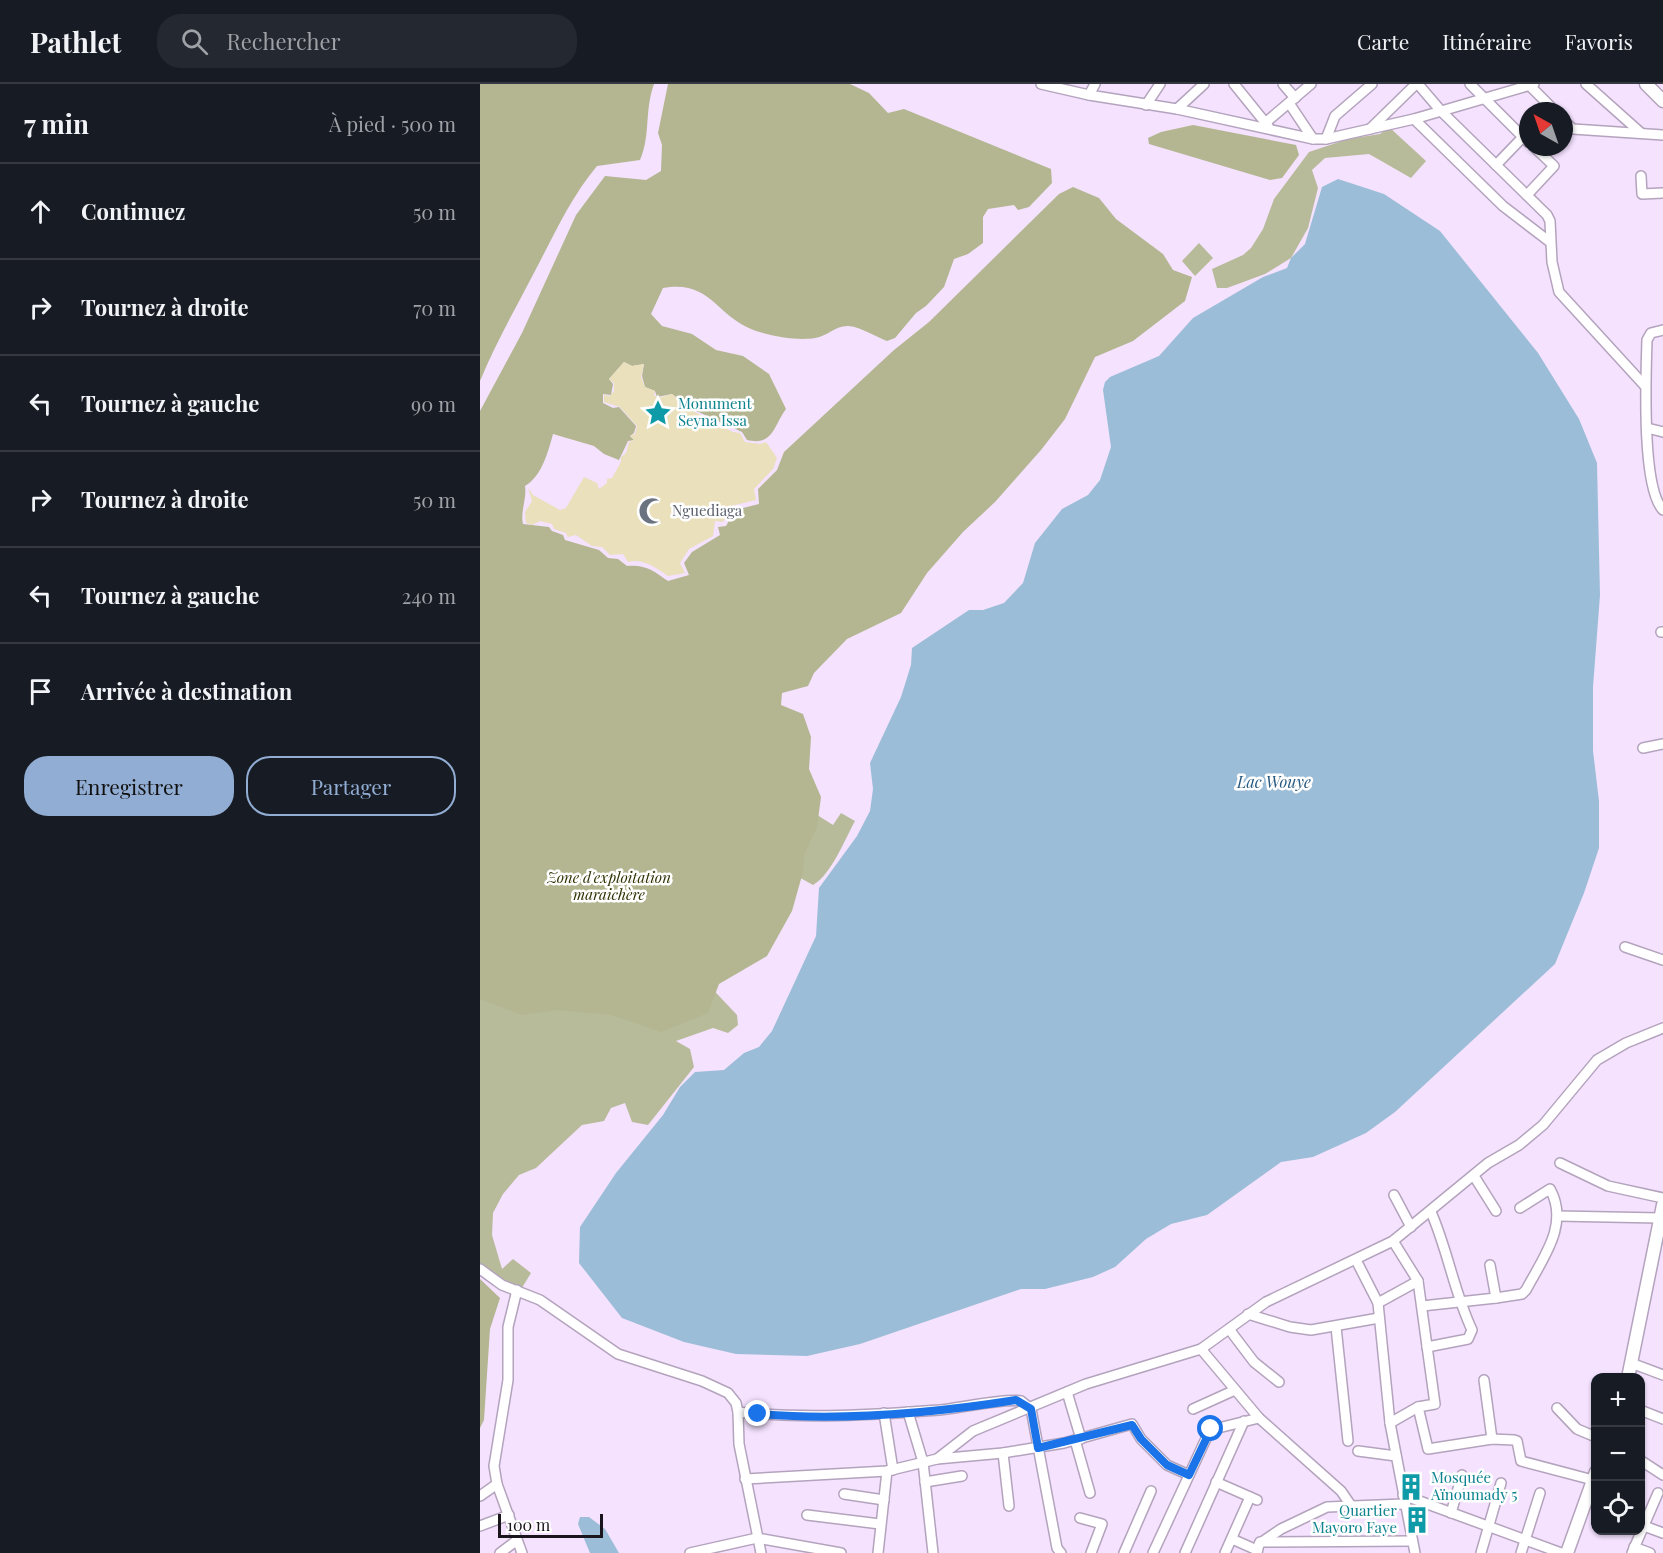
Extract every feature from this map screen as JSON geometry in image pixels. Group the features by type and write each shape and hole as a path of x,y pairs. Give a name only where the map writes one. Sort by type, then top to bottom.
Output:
{"main road":[{"path":"1646,84 1663,102"},
{"path":"1629,1373 1662,1211"},
{"path":"1567,1553 1592,1481"},
{"path":"1576,1553 1591,1509"}],"street":[{"path":"1041,84 1089,95 1178,109 1268,127 1313,139 1326,139 1414,119 1530,84 1547,102"},
{"path":"1089,95 1095,84"},
{"path":"1146,105 1160,84"},
{"path":"1178,109 1204,84"},
{"path":"1234,84 1268,127"},
{"path":"1283,84 1313,139"},
{"path":"1268,127 1292,100 1311,84"},
{"path":"1326,139 1335,116 1371,84"},
{"path":"1370,129 1417,84 1441,111 1549,218 1550,243 1559,292 1646,386"},
{"path":"1470,84 1519,132"},
{"path":"1586,84 1641,134"},
{"path":"1414,119 1503,206 1550,243"},
{"path":"1573,129 1663,135"},
{"path":"1496,165 1519,145"},
{"path":"1527,195 1554,166 1543,156"},
{"path":"1641,176 1642,194 1663,193"},
{"path":"1663,330 1651,333 1647,340 1646,386 1647,428 1655,498 1663,510"},
{"path":"1647,428 1663,432"},
{"path":"1643,748 1663,744"},
{"path":"1624,947 1663,960"},
{"path":"936,1459 962,1437 1067,1392 1119,1372 1201,1349 1248,1314 1281,1294 1393,1241 1474,1176 1544,1125 1597,1060 1626,1043 1663,1028"},
{"path":"1560,1163 1608,1186 1663,1198"},
{"path":"1474,1176 1496,1211"},
{"path":"1422,1306 1522,1294 1526,1290 1556,1234 1557,1216 1550,1189 1520,1208"},
{"path":"1394,1196 1411,1227"},
{"path":"1557,1216 1662,1211"},
{"path":"1427,1347 1468,1339 1472,1330 1458,1302 1449,1259 1431,1212"},
{"path":"1390,1423 1418,1407 1435,1404 1418,1281 1393,1241"},
{"path":"1356,1260 1378,1303 1390,1423 1415,1553"},
{"path":"1490,1265 1496,1298"},
{"path":"480,1269 502,1285 540,1300 618,1354 720,1387 732,1397 738,1412 745,1479 760,1553"},
{"path":"1378,1303 1418,1281"},
{"path":"517,1290 508,1327 508,1380 496,1439 494,1466 497,1484 522,1553"},
{"path":"1248,1314 1301,1329 1336,1327 1379,1318"},
{"path":"1336,1327 1348,1442"},
{"path":"1229,1329 1254,1362 1279,1382"},
{"path":"1201,1349 1259,1418 1341,1491 1352,1506"},
{"path":"1631,1363 1663,1375"},
{"path":"1484,1380 1492,1439"},
{"path":"1193,1409 1235,1390"},
{"path":"1067,1392 1090,1493"},
{"path":"738,1412 784,1416 908,1412 973,1407 1016,1400 1031,1409 1057,1548 1061,1553"},
{"path":"1418,1407 1428,1449 1492,1439 1517,1441 1521,1461 1591,1475"},
{"path":"1557,1408 1577,1430 1591,1435"},
{"path":"1645,1411 1662,1416"},
{"path":"908,1412 923,1462 933,1553"},
{"path":"878,1553 880,1524 890,1471 884,1413"},
{"path":"1153,1553 1211,1429 1259,1418"},
{"path":"1185,1553 1244,1421"},
{"path":"745,1479 890,1471 936,1459 1038,1448 1132,1425 1141,1439 1167,1465 1189,1475"},
{"path":"1358,1451 1396,1456"},
{"path":"1002,1453 1009,1506"},
{"path":"1645,1463 1663,1475"},
{"path":"1451,1513 1462,1475"},
{"path":"926,1482 962,1476"},
{"path":"1216,1482 1254,1499 1225,1553"},
{"path":"1481,1553 1501,1483"},
{"path":"480,1496 497,1484"},
{"path":"1124,1553 1151,1491"},
{"path":"1521,1553 1540,1493"},
{"path":"1645,1524 1658,1493"},
{"path":"844,1494 884,1500"},
{"path":"1258,1548 1289,1525 1327,1507 1404,1499 1451,1513 1561,1553"},
{"path":"480,1526 509,1515"},
{"path":"807,1515 880,1524"},
{"path":"1080,1518 1102,1524 1091,1553"},
{"path":"1289,1525 1291,1542"},
{"path":"1645,1526 1663,1533"},
{"path":"1640,1535 1633,1550 1650,1553"},
{"path":"690,1553 724,1549 757,1538 841,1553"},
{"path":"1232,1539 1258,1548 1291,1542 1412,1541"},
{"path":"500,1553 516,1540"}],"green space":[{"path":"480,84 654,84 640,160 597,166 588,178 557,229 480,381"},
{"path":"668,84 850,84 869,93 888,113 904,109 1051,169 1052,183 1029,207 1018,210 1014,205 988,209 983,217 983,243 968,254 954,259 944,287 916,313 895,338 887,341 849,326 808,339 766,334 739,323 711,300 692,289 663,288 651,314 662,326 692,334 716,350 743,356 769,374 786,409 767,438 756,441 747,440 742,432 692,409 672,394 657,397 655,391 645,387 642,376 644,364 632,366 624,362 609,379 613,384 611,395 603,394 603,403 613,408 619,407 636,426 634,433 630,436 634,440 628,441 619,460 604,454 594,446 553,434 540,470 525,486 522,519 523,524 549,527 552,531 563,535 565,540 599,550 608,558 618,559 627,566 644,567 668,581 689,575 684,563 692,552 720,535 718,527 726,526 735,510 759,504 758,489 777,470 784,452 894,350 929,322 1059,194 1073,187 1099,198 1116,219 1163,254 1173,270 1192,277 1185,301 1133,341 1095,357 1065,419 995,502 963,532 927,573 901,613 847,639 814,673 808,686 782,693 781,705 803,714 811,737 809,769 821,797 817,827 804,855 803,872 792,911 767,956 719,984 708,1013 661,1032 611,1015 558,1010 522,1015 480,999 480,411 522,333 576,215 605,176 646,180 661,171 662,145 658,133"},
{"path":"1193,125 1296,145 1299,155 1282,178 1270,180 1149,144 1148,138 1161,132"},
{"path":"1389,127 1426,161 1411,178 1369,154 1325,158 1312,170 1318,188 1308,228 1291,258 1265,274 1227,288 1217,288 1212,269 1243,255 1251,248 1263,229 1274,199 1309,152 1348,139 1380,134"},
{"path":"1199,243 1213,258 1195,276 1182,261"},
{"name":"Zone d'exploitation maraichère","path":"480,667 814,813 833,825 841,813 855,821 832,865 813,885 779,866 704,980 737,1015 738,1025 728,1033 713,1028 676,1041 690,1049 694,1067 648,1125 632,1122 625,1103 611,1108 604,1121 582,1125 536,1168 519,1175 503,1194 493,1213 492,1235 502,1269 513,1259 531,1273 520,1291 480,1263"},
{"path":"480,1279 500,1298 490,1329 484,1420 480,1428"}],"sand":[{"path":"624,362 632,366 644,364 641,377 645,387 655,391 654,395 658,398 672,394 691,410 733,432 740,433 745,442 760,444 766,442 777,458 773,469 754,489 756,500 731,506 723,522 715,521 713,536 689,549 680,563 685,573 668,576 639,561 628,562 623,554 610,555 602,547 592,546 576,535 568,537 566,533 554,529 552,524 540,521 532,525 526,523 525,512 532,501 528,488 533,495 560,510 566,508 584,477 597,483 599,489 607,483 607,479 612,478 621,462 621,457 626,453 629,442 634,440 630,436 635,434 637,426 620,407 604,402 604,395 610,396 614,391 614,383 609,379"}],"water":[{"name":"Lac Wouye","path":"1338,179 1384,194 1440,231 1538,353 1579,419 1597,463 1600,595 1593,687 1593,751 1599,801 1599,848 1584,893 1555,964 1395,1112 1366,1133 1313,1157 1281,1162 1207,1215 1171,1224 1146,1239 1115,1267 1093,1277 1045,1289 1021,1289 860,1344 807,1356 736,1354 684,1342 622,1318 579,1263 580,1227 616,1173 663,1115 680,1087 695,1072 724,1070 744,1053 759,1047 772,1031 816,936 819,888 857,836 870,811 873,789 870,763 901,697 911,665 912,648 969,610 983,610 1004,603 1023,583 1035,543 1062,509 1088,495 1100,480 1111,447 1103,390 1105,382 1110,377 1159,356 1193,318 1263,277 1287,268 1291,258 1305,244 1322,187"},
{"path":"580,1517 589,1517 605,1529 619,1553 590,1553 578,1524"}],"place":[{"name":"Monument Seyna Issa","path":"658,413"},
{"name":"Nguediaga","path":"652,511"},
{"name":"Mosquée Aïnoumady 5","path":"1411,1487"},
{"name":"Quartier Mayoro Faye","path":"1417,1520"}],"route":[{"path":"758,1414 784,1416 908,1412 973,1407 1016,1400 1031,1409 1038,1448 1132,1425 1136,1428 1139,1437 1167,1465 1189,1475 1211,1429"}]}
